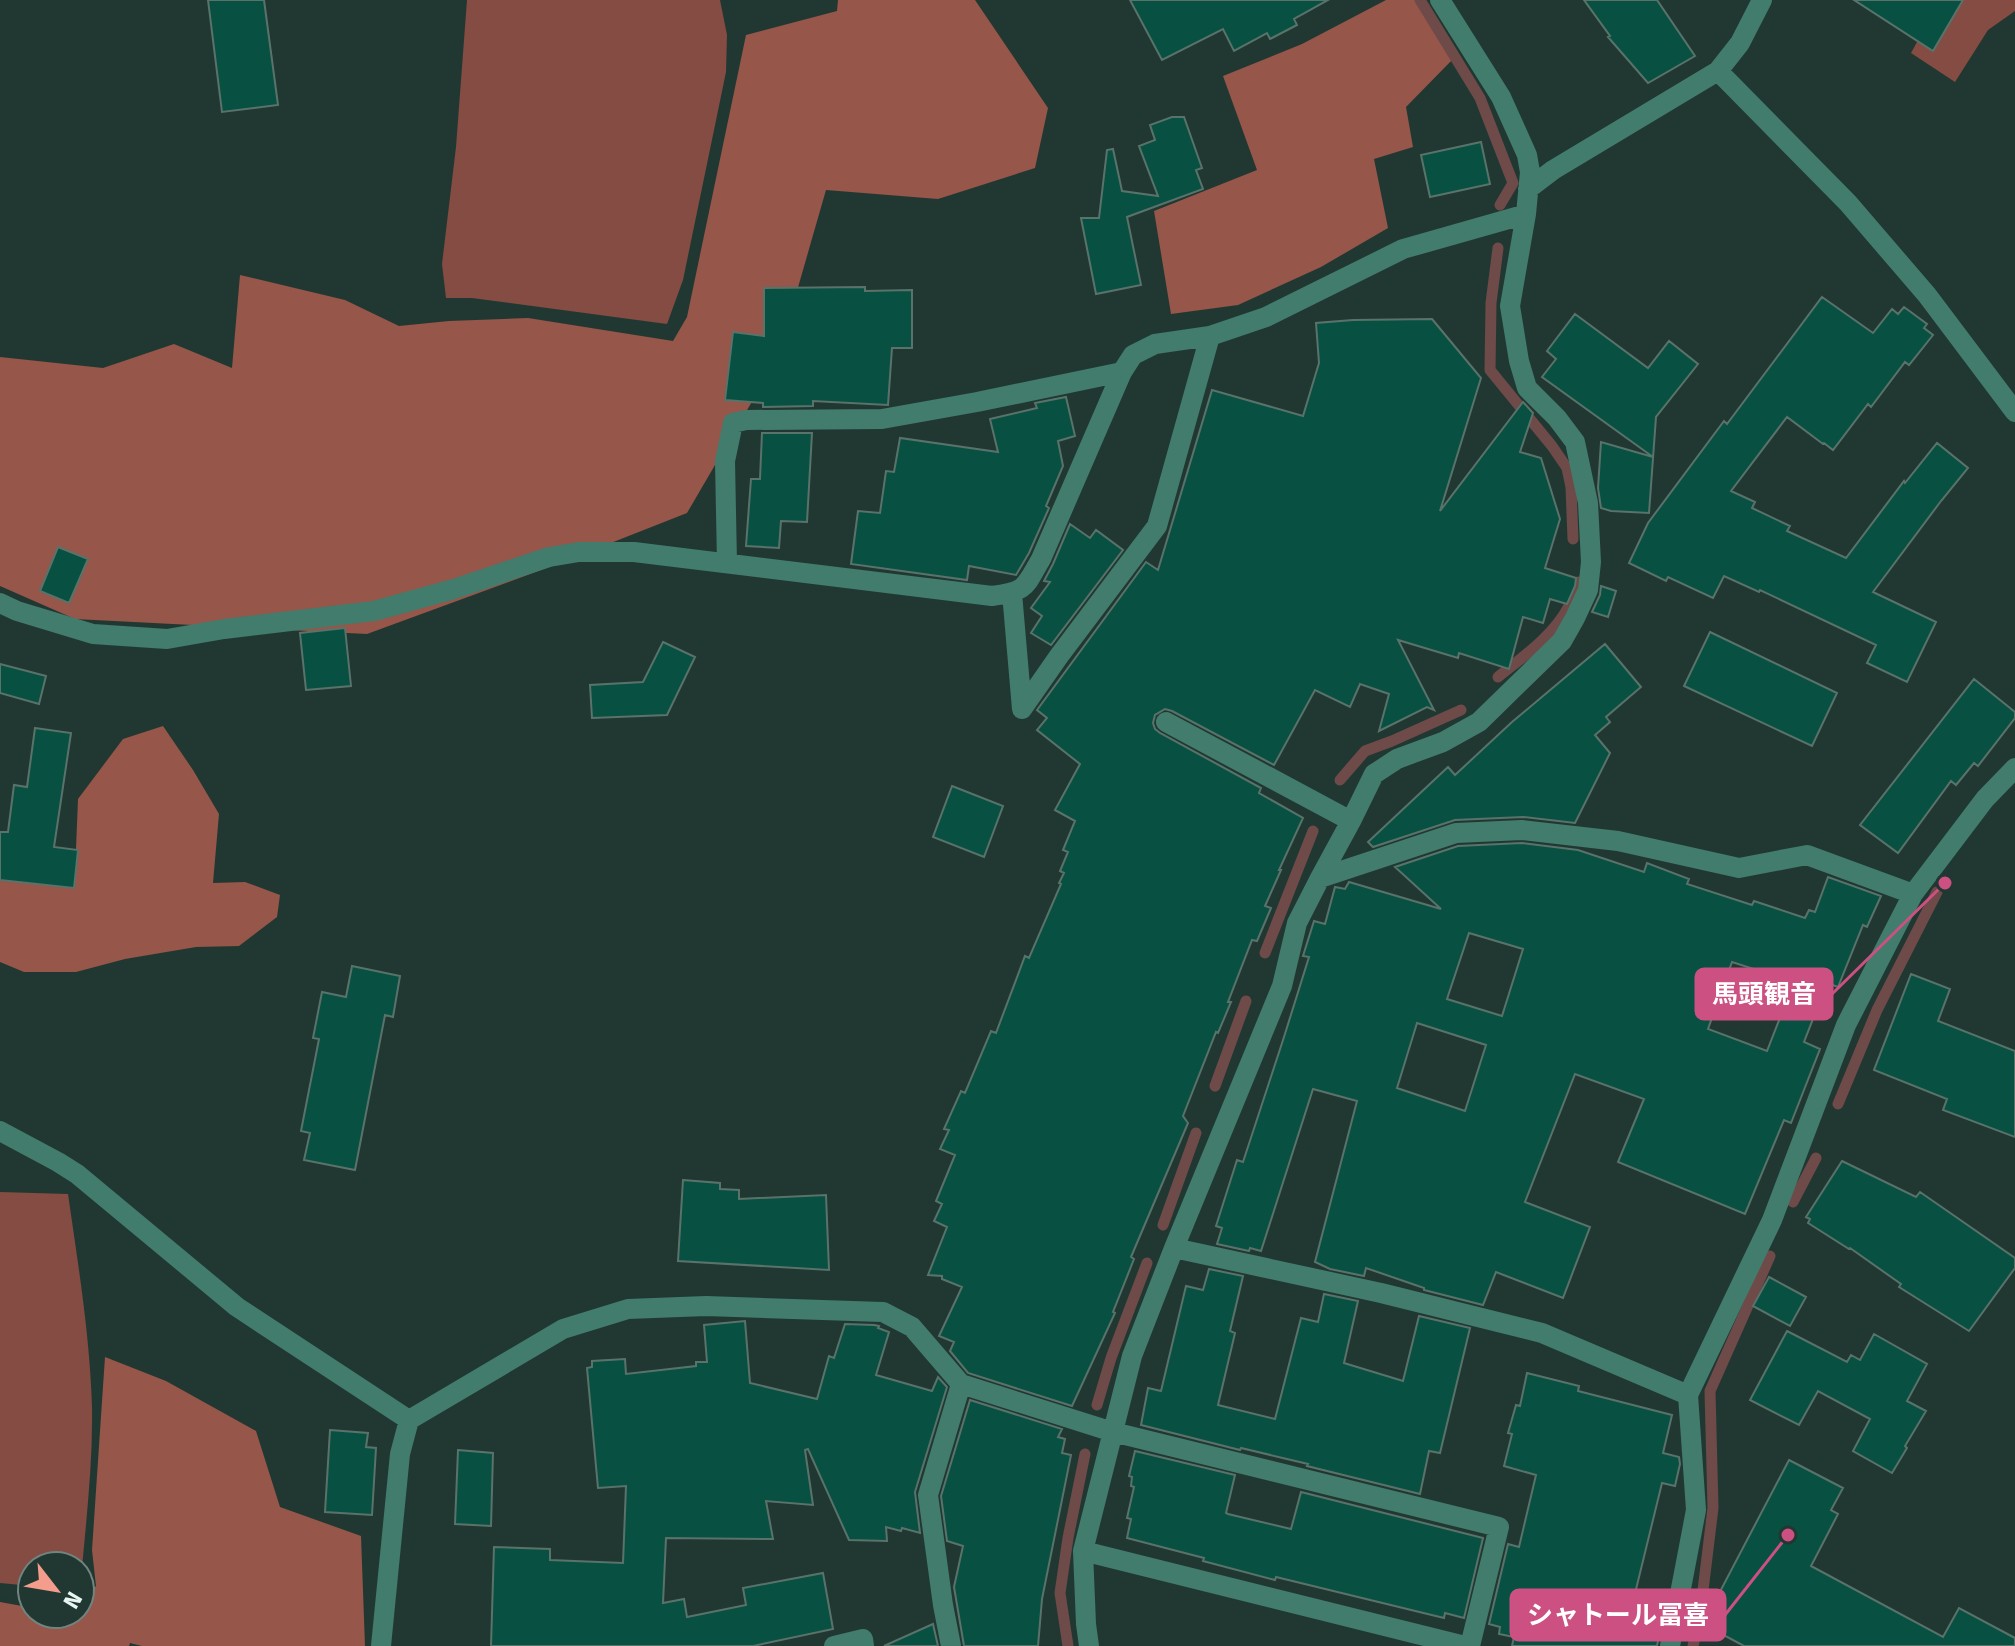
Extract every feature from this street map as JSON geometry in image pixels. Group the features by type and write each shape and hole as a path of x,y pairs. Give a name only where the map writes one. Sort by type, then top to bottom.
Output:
{"street":[{"path":"1089,1646 1083,1551 1132,1356 1282,986 1297,923 1374,774 1397,759 1443,742 1479,722 1562,641 1588,590 1591,562 1588,503 1575,442 1557,418 1527,388 1510,306 1526,214 1530,172 1527,155 1501,97 1440,0"},
{"path":"1528,189 1553,170 1718,71 1740,43 1762,0"},
{"path":"1718,71 1848,203 1927,295 2015,412"},
{"path":"0,603 93,634 167,639 374,611 454,589 549,557 579,552 634,552 992,596 1012,593 1025,587 1041,559 1122,372 1133,355 1155,344 1210,336 1266,317 1403,249 1526,214"},
{"path":"1012,593 1022,709 1157,526 1210,336"},
{"path":"727,563 725,461 733,423 746,420 882,419 1122,372"},
{"path":"1166,722 1351,821"},
{"path":"1670,1646 1696,1510 1688,1395 1772,1220 1846,1025 1913,894 1985,799 2015,768"},
{"path":"1320,878 1456,833 1522,830 1618,841 1739,868 1807,855 1913,894"},
{"path":"0,1131 77,1174 237,1307 409,1420"},
{"path":"1174,1248 1381,1293 1542,1333 1688,1395"},
{"path":"381,1646 400,1454 409,1420 563,1329 628,1309 706,1306 883,1312 912,1327 961,1384 1113,1432 1499,1527 1467,1646 1083,1551"},
{"path":"951,1646 928,1495 961,1384"},
{"path":"834,1646 863,1639 864,1646"}],"shaded area":[{"path":"467,0 720,0 727,35 726,72 683,280 667,324 472,298 446,298 442,264 456,147"},
{"path":"838,0 975,0 1048,108 1035,168 938,199 826,190 778,357 687,513 367,634 75,619 0,586 0,357 103,368 174,344 232,368 240,275 345,300 399,326 528,318 673,341 687,317 746,35 837,11"},
{"path":"1386,0 1417,0 1453,59 1406,107 1413,147 1374,159 1388,228 1321,267 1238,305 1171,314 1154,211 1257,170 1223,76 1302,44"},
{"path":"1940,0 2015,0 2015,11 1988,30 1955,82 1911,53"},
{"path":"163,726 219,814 213,883 245,882 280,895 277,917 239,946 196,947 125,959 76,972 24,972 0,962 0,856 30,865 76,849 78,799 123,739"},
{"path":"0,1192 68,1194 91,1380 90,1471 83,1550 16,1550 16,1584 0,1583"},
{"path":"105,1357 166,1381 256,1431 280,1507 361,1536 365,1646 142,1646 130,1643 129,1646 0,1646 0,1602 16,1605 16,1630 96,1630 96,1550 92,1550"}],"building":[{"path":"208,0 264,0 278,105 222,112"},
{"path":"1130,0 1328,0 1294,19 1297,25 1270,39 1267,33 1234,51 1223,29 1162,60"},
{"path":"1584,0 1657,0 1695,56 1648,83 1608,37"},
{"path":"1854,0 1963,0 1933,51"},
{"path":"1172,117 1184,117 1202,168 1196,170 1203,189 1127,217 1141,285 1096,294 1081,218 1099,218 1107,150 1113,149 1122,191 1158,196 1139,146 1155,140 1150,125"},
{"path":"1481,142 1490,184 1430,197 1421,155"},
{"path":"865,287 865,291 912,290 912,348 892,348 888,405 813,401 813,406 763,407 763,403 725,400 733,332 764,336 764,288"},
{"path":"1822,297 1873,333 1892,309 1898,314 1904,307 1927,324 1924,328 1933,335 1909,365 1905,362 1871,407 1868,404 1833,450 1787,417 1731,491 1755,502 1752,508 1790,526 1787,531 1846,558 1937,443 1968,468 1873,592 1936,622 1907,682 1867,663 1876,645 1760,590 1724,576 1713,598 1629,563 1648,523"},
{"path":"1575,314 1648,368 1669,341 1698,364 1656,417 1649,513 1601,508 1598,488 1601,442 1653,457 1542,377 1556,359 1547,351"},
{"path":"1432,319 1481,378 1440,511 1523,402 1533,413 1520,452 1541,458 1560,519 1545,568 1576,578 1575,586 1567,604 1550,599 1543,623 1523,617 1509,669 1459,653 1458,658 1398,640 1434,710 1427,707 1379,731 1389,694 1360,684 1350,707 1315,690 1274,765 1172,711 1165,709 1155,715 1153,723 1160,733 1261,788 1259,793 1303,818 1265,906 1271,908 1257,941 1252,940 1228,1002 1231,1002 1183,1116 1188,1123 1131,1257 1134,1259 1115,1313 1072,1406 968,1373 950,1351 954,1342 939,1336 962,1287 942,1279 942,1276 928,1275 947,1227 934,1221 942,1204 936,1201 955,1155 940,1149 949,1130 944,1129 961,1091 965,1093 991,1031 996,1033 1025,956 1029,958 1064,873 1060,871 1068,852 1063,850 1075,821 1055,810 1080,764 1037,730 1047,718 1037,710 1146,562 1158,570 1212,390 1303,416 1319,363 1316,323"},
{"path":"1066,397 1075,436 1058,441 1063,466 1046,506 1049,508 1016,575 969,566 967,580 851,564 858,511 880,513 886,471 894,472 900,438 998,452 990,419 1037,408 1035,403"},
{"path":"762,433 812,433 807,522 781,521 779,548 746,546 751,479 760,479"},
{"path":"1070,524 1090,538 1096,530 1123,550 1051,645 1031,633 1042,616 1031,608 1050,582 1044,581"},
{"path":"58,547 88,559 69,603 40,591"},
{"path":"1601,586 1616,591 1608,617 1592,612"},
{"path":"345,628 351,686 306,690 300,633"},
{"path":"1710,632 1837,693 1812,746 1684,686"},
{"path":"663,642 695,657 667,715 592,718 590,685 643,682"},
{"path":"1605,644 1641,687 1606,717 1610,722 1595,735 1610,753 1575,823 1523,817 1455,820 1373,847 1368,842 1448,767 1455,775 1512,722"},
{"path":"0,664 46,676 39,704 0,693"},
{"path":"1974,679 2015,712 2015,718 1978,766 1974,763 1956,785 1951,781 1898,853 1860,825"},
{"path":"35,728 71,733 54,847 78,850 74,888 0,880 0,832 8,832 14,785 27,787"},
{"path":"952,786 1003,806 984,857 933,837"},
{"path":"1522,843 1578,850 1644,872 1647,863 1689,879 1687,884 1805,918 1809,910 1815,912 1828,877 1881,896 1867,927 1863,925 1838,987 1827,983 1804,1042 1820,1049 1791,1123 1784,1120 1745,1214 1618,1162 1644,1099 1575,1074 1525,1202 1590,1227 1563,1298 1496,1272 1483,1305 1424,1290 1366,1268 1364,1276 1330,1269 1315,1262 1357,1101 1313,1089 1261,1251 1217,1244 1222,1228 1216,1226 1237,1160 1243,1162 1284,1037 1309,957 1303,956 1314,921 1325,924 1335,887 1345,889 1349,882 1441,909 1395,867 1458,846","holes":["1469,933 1523,949 1502,1016 1447,999","1732,962 1794,982 1767,1051 1708,1029","1417,1023 1486,1045 1465,1111 1397,1088"]},
{"path":"352,966 400,976 393,1017 385,1015 355,1170 304,1160 310,1133 301,1131 319,1039 313,1038 322,992 346,997"},
{"path":"1911,974 1950,989 1938,1021 2015,1051 2015,1137 1943,1110 1947,1099 1874,1070"},
{"path":"1842,1161 1916,1197 1920,1192 2015,1258 2015,1268 1969,1331 1899,1287 1901,1284 1850,1248 1808,1223 1810,1219 1806,1217"},
{"path":"683,1180 720,1183 720,1189 739,1190 739,1199 826,1195 829,1270 678,1261"},
{"path":"1209,1269 1243,1276 1230,1331 1235,1333 1218,1405 1275,1419 1301,1318 1318,1322 1324,1294 1358,1301 1344,1363 1403,1381 1419,1316 1470,1328 1440,1453 1429,1451 1420,1494 1141,1425 1148,1388 1161,1391 1186,1286 1203,1290"},
{"path":"1769,1277 1806,1297 1790,1326 1753,1306"},
{"path":"745,1321 750,1383 817,1399 829,1356 834,1358 845,1324 874,1325 889,1332 876,1375 932,1391 938,1377 947,1387 915,1492 920,1533 886,1527 887,1541 849,1540 808,1449 805,1450 813,1505 766,1501 773,1539 666,1538 663,1603 684,1599 687,1617 746,1605 743,1588 823,1573 833,1629 753,1646 491,1646 494,1547 550,1549 550,1560 623,1563 626,1486 598,1488 587,1368 592,1367 592,1361 625,1359 626,1374 696,1366 696,1362 707,1362 704,1325"},
{"path":"1787,1331 1847,1362 1851,1355 1860,1360 1874,1334 1927,1364 1907,1401 1926,1411 1892,1473 1853,1451 1870,1419 1818,1391 1799,1425 1750,1400"},
{"path":"1527,1373 1579,1386 1578,1391 1672,1415 1663,1453 1679,1457 1680,1464 1675,1486 1662,1483 1629,1618 1661,1626 1657,1646 1512,1646 1514,1637 1499,1634 1500,1627 1489,1624 1508,1544 1519,1547 1536,1475 1504,1466 1512,1434 1508,1433 1516,1405 1520,1406"},
{"path":"970,1400 1062,1429 1058,1437 1065,1439 1062,1453 1071,1455 1042,1599 1038,1646 964,1646 954,1587 963,1546 947,1541 941,1496"},
{"path":"330,1430 368,1433 366,1447 376,1448 372,1515 325,1512"},
{"path":"458,1450 493,1453 491,1526 455,1524"},
{"path":"1135,1451 1235,1475 1228,1514 1291,1529 1301,1492 1483,1538 1464,1618 1445,1613 1444,1618 1276,1577 1275,1580 1127,1538 1131,1519 1127,1518 1134,1487 1129,1476"},
{"path":"1789,1460 1843,1488 1831,1510 1838,1514 1811,1566 1943,1637 1959,1608 2015,1638 2015,1646 1744,1646 1703,1624"},
{"path":"933,1624 938,1646 884,1646"}],"waterway":[{"path":"1420,0 1480,98 1513,183 1500,205"},
{"path":"1498,248 1491,303 1490,370 1567,468 1573,539"},
{"path":"1498,677 1555,627 1570,603 1578,582"},
{"path":"1340,780 1365,751 1461,710"},
{"path":"1265,953 1313,831"},
{"path":"1838,1104 1877,1010 1937,892"},
{"path":"1215,1086 1246,1001"},
{"path":"1163,1225 1196,1133"},
{"path":"1793,1202 1816,1158"},
{"path":"1693,1646 1700,1615 1713,1508 1710,1391 1770,1256"},
{"path":"1097,1405 1111,1358 1147,1263"},
{"path":"1068,1646 1060,1593 1085,1454"}],"place":[{"name":"馬頭観音","path":"1945,883"},
{"name":"シャトール冨喜","path":"1788,1535"}]}
